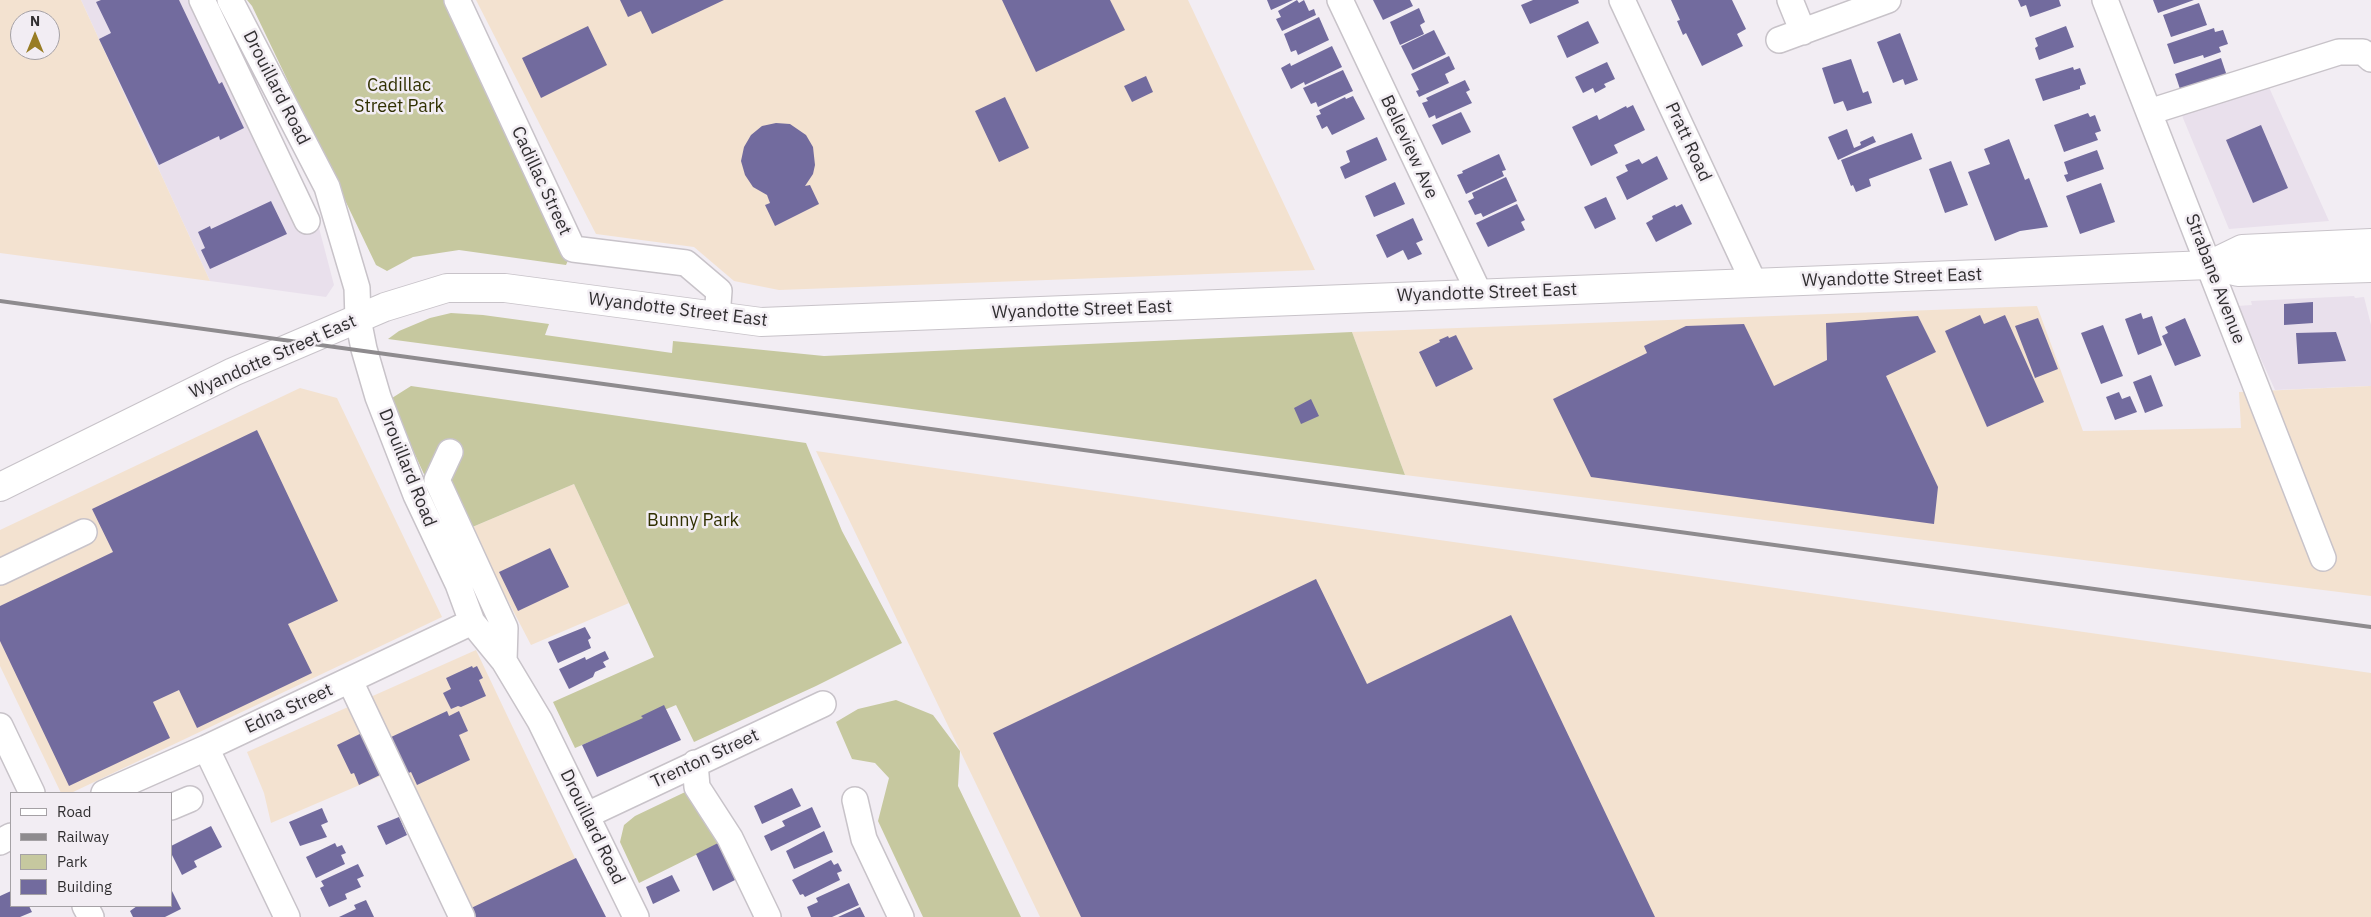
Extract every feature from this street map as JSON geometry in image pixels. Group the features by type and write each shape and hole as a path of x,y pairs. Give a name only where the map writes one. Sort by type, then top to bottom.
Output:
{"main road":[{"name":"Wyandotte Street East","path":"2209,265 2242,249 2371,243"},
{"name":"Wyandotte Street East","path":"0,487 233,372 385,307 447,288 505,288 761,322 2209,265 2238,272 2371,268"}],"street":[{"path":"202,0 307,221"},
{"name":"Drouillard Road","path":"230,0 327,187 357,288 358,320 378,397 416,495 458,584 472,622 504,661 540,721 636,917"},
{"name":"Cadillac Street","path":"457,0 572,249 686,263 719,291 717,317"},
{"name":"Belleview Ave","path":"1340,0 1479,293"},
{"name":"Pratt Road","path":"1622,0 1754,283"},
{"path":"1790,0 1803,32"},
{"path":"1779,40 1803,32 1849,7 1888,0"},
{"name":"Strabane Avenue","path":"2105,0 2323,558"},
{"path":"2149,112 2339,52 2363,52 2371,59"},
{"path":"450,452 437,480 505,628 504,661"},
{"path":"0,572 84,532"},
{"name":"Edna Street","path":"109,792 142,786 206,748 472,622"},
{"path":"350,681 462,917"},
{"name":"Trenton Street","path":"587,815 823,704"},
{"path":"0,726 32,792"},
{"path":"206,748 287,917"},
{"path":"695,763 697,787 730,838 768,917"},
{"path":"855,800 864,839 901,917"}],"shaded area":[{"path":"0,0 81,0 210,281 0,253"},
{"path":"81,0 211,0 313,205 334,285 326,297 210,281"},
{"path":"476,0 1188,0 1315,270 779,290 734,281 694,247 596,234"},
{"path":"2263,74 2329,221 2229,229 2178,106"},
{"path":"2354,296 2355,298 2364,297 2371,325 2371,386 2275,390 2237,306 2252,305 2251,301"},
{"path":"2037,306 2083,431 2241,428 2239,392 2371,386 2371,596 1405,475 1352,332"},
{"path":"300,388 337,398 442,617 73,792 61,792 0,666 0,530"},
{"path":"816,451 2371,673 2371,917 1040,917"},
{"path":"574,484 629,603 531,645 470,528"},
{"path":"476,650 603,917 467,917 397,769 271,823 264,793 247,752"}],"green space":[{"name":"Cadillac Street Park","path":"247,0 457,0 573,249 566,265 459,250 413,257 387,271 376,265 252,6"},
{"path":"451,313 483,315 549,324 545,335 672,353 673,341 824,356 1352,332 1405,475 388,339 399,331 430,318"},
{"name":"Bunny Park","path":"411,386 806,443 842,531 902,643 816,686 694,742 676,705 575,748 553,702 654,657 574,484 470,528 451,533 400,422 392,398"},
{"path":"896,700 933,715 960,751 958,786 1021,917 923,917 878,821 889,778 875,763 852,759 836,722 858,709"},
{"path":"704,783 730,838 639,883 620,842 624,825 635,816"}],"building":[{"path":"101,0 179,0 219,84 222,82 244,128 220,140 219,136 159,165 99,39 111,33 96,2"},
{"path":"620,0 724,0 652,34 641,11 628,17"},
{"path":"1002,0 1110,0 1125,30 1036,72"},
{"path":"1267,0 1293,0 1271,10"},
{"path":"1297,0 1299,3 1304,0 1309,11 1314,9 1316,15 1282,31 1276,19 1281,17 1278,11"},
{"path":"1373,0 1410,0 1413,6 1383,20"},
{"path":"1533,0 1578,0 1579,3 1530,24 1521,5"},
{"path":"1671,0 1732,0 1746,29 1737,34 1743,46 1702,66 1686,33 1683,35 1677,21 1680,20"},
{"path":"2018,0 2059,0 2061,6 2030,17 2026,5 2021,7"},
{"path":"2153,0 2194,0 2158,13"},
{"path":"2199,3 2207,25 2171,37 2163,15"},
{"path":"1419,8 1425,22 1420,25 1424,34 1400,45 1390,22"},
{"path":"1319,17 1329,40 1298,55 1296,50 1291,52 1284,34"},
{"path":"1588,21 1599,43 1567,58 1557,36"},
{"path":"588,26 607,65 541,98 522,58"},
{"path":"2066,26 2074,47 2039,60 2035,48 2038,46 2035,38"},
{"path":"2214,28 2215,32 2223,30 2228,44 2219,47 2221,52 2204,58 2203,55 2174,64 2167,44"},
{"path":"1434,30 1446,54 1413,70 1401,46"},
{"path":"1900,33 1918,80 1905,85 1903,79 1893,83 1877,42"},
{"path":"1332,46 1342,67 1305,85 1304,82 1291,89 1281,68 1290,63 1291,66"},
{"path":"1449,56 1455,69 1445,74 1449,83 1419,97 1416,91 1419,90 1411,74"},
{"path":"2221,58 2228,79 2182,95 2175,74"},
{"path":"1851,59 1863,93 1868,91 1872,103 1847,111 1843,101 1834,104 1822,68"},
{"path":"1607,62 1615,79 1604,84 1606,87 1595,93 1593,88 1583,93 1575,77"},
{"path":"2073,67 2074,70 2080,68 2086,84 2080,86 2080,89 2043,101 2035,79"},
{"path":"1343,70 1353,91 1318,107 1316,102 1311,104 1303,88"},
{"path":"1146,76 1153,92 1132,102 1124,86"},
{"path":"1465,80 1470,90 1466,92 1472,103 1436,119 1435,115 1429,118 1422,103 1428,101 1426,98"},
{"path":"1353,96 1365,119 1332,135 1327,126 1322,129 1316,116 1321,114 1319,110 1345,97 1346,99"},
{"path":"1005,97 1029,148 999,162 975,111"},
{"path":"1633,105 1645,130 1614,145 1618,153 1591,166 1572,127 1597,115 1599,120 1626,106 1627,108"},
{"path":"1461,112 1471,132 1442,145 1432,125"},
{"path":"2088,113 2090,117 2095,115 2101,131 2095,133 2098,140 2064,152 2054,125"},
{"path":"776,123 790,124 806,135 813,147 815,165 813,174 805,186 810,185 819,204 775,226 765,205 770,203 767,195 753,187 745,175 741,161 744,147 751,135 762,126"},
{"path":"2261,125 2288,188 2253,203 2226,140"},
{"path":"1847,129 1854,148 1861,145 1860,142 1873,136 1876,142 1838,160 1828,137"},
{"path":"1912,133 1922,159 1869,179 1871,186 1856,192 1853,185 1851,186 1841,160"},
{"path":"1377,137 1387,160 1345,179 1340,167 1350,162 1346,151"},
{"path":"2009,139 2025,180 2029,178 2048,227 2020,231 1995,241 1968,172 1990,164 1984,149"},
{"path":"2097,150 2104,169 2067,182 2064,175 2068,174 2064,162"},
{"path":"1499,154 1506,170 1502,171 1504,176 1466,194 1457,175"},
{"path":"1657,156 1668,179 1627,200 1616,177 1628,171 1625,165 1639,159 1642,164"},
{"path":"1951,161 1968,205 1945,213 1929,169"},
{"path":"1506,177 1517,201 1483,217 1481,213 1475,215 1468,201 1474,198 1472,193"},
{"path":"1395,182 1405,204 1374,217 1365,196"},
{"path":"2101,183 2115,222 2080,234 2066,196"},
{"path":"1606,197 1616,219 1595,229 1584,207"},
{"path":"271,201 287,234 210,269 201,250 205,248 198,232 210,226 211,229"},
{"path":"1517,204 1525,220 1521,222 1525,230 1488,247 1476,223"},
{"path":"1682,204 1692,224 1656,242 1646,223 1653,219 1652,216 1675,205 1676,207"},
{"path":"1413,218 1423,240 1416,243 1422,254 1408,260 1403,250 1387,258 1376,235"},
{"path":"2313,302 2313,323 2284,325 2284,304"},
{"path":"2141,313 2143,319 2152,316 2162,345 2138,355 2125,319"},
{"path":"1980,315 1984,324 2005,315 2044,402 1987,427 1945,331"},
{"path":"1918,316 1936,352 1886,376 1938,487 1934,524 1591,477 1553,399 1647,353 1644,346 1686,326 1744,324 1774,386 1827,360 1826,323"},
{"path":"2038,318 2058,369 2035,378 2015,326"},
{"path":"2185,318 2201,356 2175,366 2162,336 2168,333 2165,327"},
{"path":"2103,325 2123,376 2101,384 2081,333"},
{"path":"2336,332 2346,361 2298,364 2296,333"},
{"path":"1456,335 1473,369 1436,387 1419,352 1440,342 1439,340"},
{"path":"2151,375 2163,406 2145,413 2133,382"},
{"path":"2119,392 2122,399 2130,396 2137,412 2115,420 2106,397"},
{"path":"1311,399 1319,416 1301,424 1294,408"},
{"path":"257,430 338,601 288,624 312,673 197,728 179,690 153,702 170,738 69,786 0,641 0,606 113,552 92,509"},
{"path":"550,548 569,587 518,611 499,572"},
{"path":"1316,579 1367,684 1511,615 1655,917 1081,917 993,733"},
{"path":"585,627 591,638 588,640 591,648 558,663 548,642"},
{"path":"605,651 609,659 603,662 606,667 595,672 593,677 569,689 559,669 585,657 586,660"},
{"path":"472,666 473,668 477,666 483,678 479,680 486,696 461,707 458,706 451,709 443,693 451,689 446,678"},
{"path":"664,705 681,740 597,777 582,745 643,718 641,716"},
{"path":"447,711 449,716 459,711 468,731 459,735 470,760 417,785 411,772 406,774 389,738"},
{"path":"366,731 380,760 374,763 380,775 359,785 354,773 351,774 337,745"},
{"path":"792,788 801,806 762,824 754,806"},
{"path":"812,807 821,827 771,851 764,836 785,826 782,821"},
{"path":"322,808 328,822 321,825 327,837 300,846 289,822"},
{"path":"399,817 407,835 386,845 377,826"},
{"path":"211,826 222,847 194,861 197,867 182,875 172,855 172,846"},
{"path":"824,831 833,852 794,869 786,851"},
{"path":"724,840 741,877 713,891 696,854"},
{"path":"335,843 337,847 342,845 346,853 341,855 345,864 316,878 306,857"},
{"path":"576,858 606,917 470,917 467,910"},
{"path":"831,860 834,865 838,863 842,871 837,873 840,880 805,897 803,894 800,895 792,880"},
{"path":"358,864 364,876 357,879 361,887 345,894 347,899 329,907 320,888 324,886 321,881"},
{"path":"672,875 680,891 653,904 646,887"},
{"path":"849,883 859,905 832,917 811,917 807,907 818,902 816,898"},
{"path":"10,891 10,907 30,907 32,912 20,917 0,917 0,896"},
{"path":"172,891 181,909 165,917 133,917 130,911 136,907 172,907"},
{"path":"366,900 374,917 339,917 356,909 354,905"},
{"path":"860,907 865,917 838,917"}],"railway":[{"path":"0,301 2371,627"}]}
